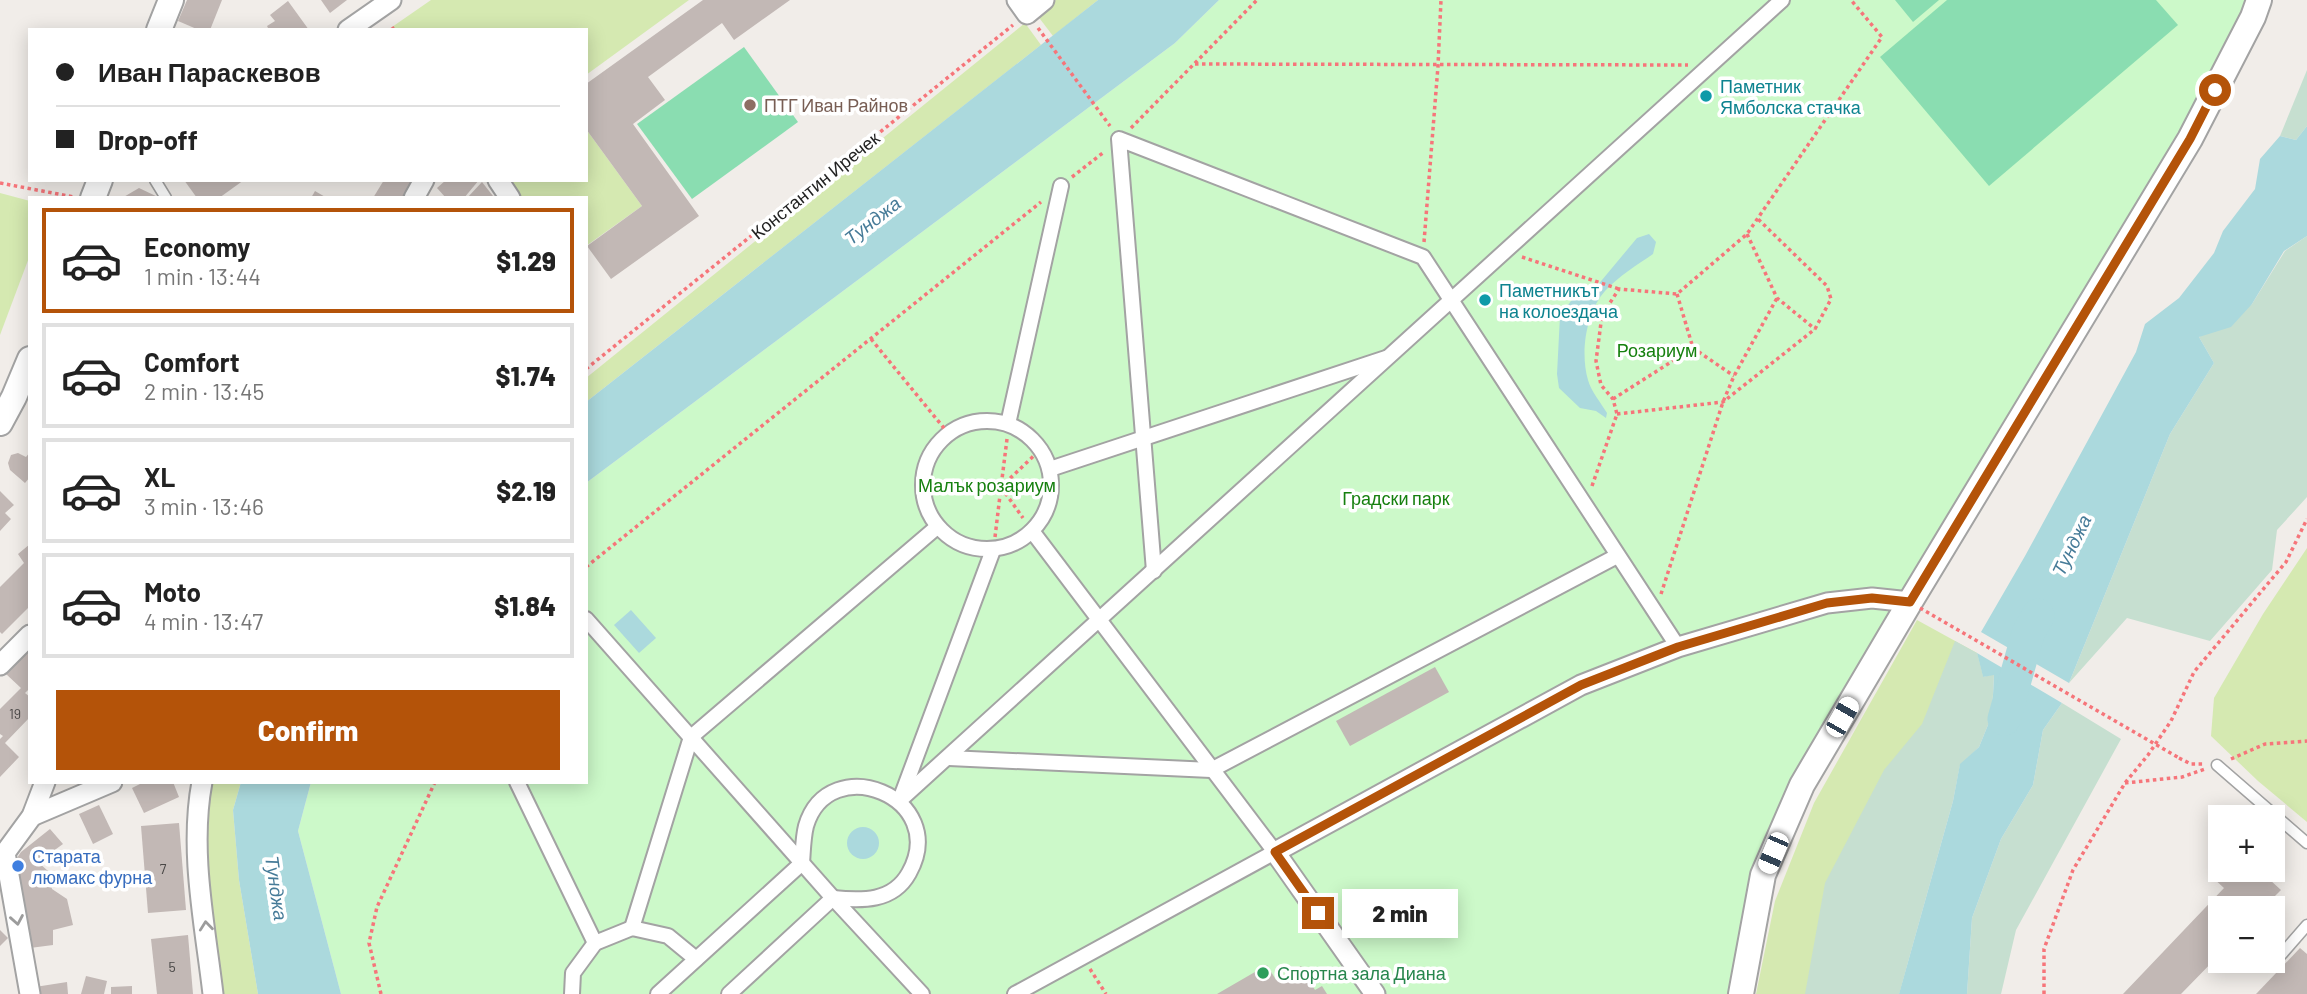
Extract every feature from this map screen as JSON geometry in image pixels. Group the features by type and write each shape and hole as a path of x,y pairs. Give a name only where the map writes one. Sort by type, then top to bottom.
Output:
{"street":[{"path":"160,28 171,0"},
{"path":"351,28 391,0"},
{"path":"1022,7 1044,0"},
{"path":"899,802 1782,0"},
{"path":"1741,994 1763,875 1802,785 1915,605 2190,139 2253,17 2259,0"},
{"path":"1154,572 1119,139 1423,257 1678,647"},
{"path":"1008,424 1061,186"},
{"path":"1049,469 1391,356"},
{"path":"0,423 28,364"},
{"path":"988,420 1008,424 1027,434 1041,450 1049,469 1052,491 1045,513 1032,531 1014,544 993,550 973,549 953,541 937,527 926,509 922,488 924,467 933,448 948,433 967,423 988,420"},
{"path":"632,928 691,737 937,527"},
{"path":"1032,531 1275,852 1375,994"},
{"path":"899,802 993,550"},
{"path":"950,758 1211,770 1617,555"},
{"path":"1015,994 1581,685 1678,647 1827,603 1872,598 1915,605"},
{"path":"588,620 833,898 922,994"},
{"path":"0,665 28,637"},
{"path":"30,994 2,855 33,816 44,784"},
{"path":"33,816 108,784"},
{"path":"202,784 196,842 213,994"},
{"path":"518,784 596,943"},
{"path":"658,994 802,863 807,825 814,809 827,797 852,787 866,786 879,789 899,802 908,811 917,835 914,863 907,877 889,893 876,899 861,901 833,898 729,994"},
{"path":"572,994 573,972 596,943 632,928 668,936 696,959"}],"lane":[{"path":"2217,765 2307,844"},
{"path":"2285,950 2307,925"}],"path":[{"path":"588,565 1119,139 1257,0"},
{"path":"1423,257 1441,0"},
{"path":"1506,251 1619,289 1677,294 1747,234 1882,37 1851,0"},
{"path":"1022,7 1119,139"},
{"name":"Константин Иречек","path":"588,367 1022,7"},
{"path":"1195,64 1711,65"},
{"path":"0,183 66,196"},
{"path":"1618,414 1723,402 1815,329 1831,299 1827,286 1758,219"},
{"path":"1747,234 1777,298 1815,329"},
{"path":"1585,507 1618,414 1613,400 1601,385 1596,361 1602,315 1619,289"},
{"path":"1677,294 1693,348 1734,376"},
{"path":"1655,613 1723,402 1734,376 1777,298"},
{"path":"871,339 948,433"},
{"path":"1613,400 1693,348"},
{"path":"993,550 1008,424"},
{"path":"1001,487 1041,450"},
{"path":"1001,487 1032,531"},
{"path":"2043,994 2045,949 2073,870 2125,783 2171,721 2194,673 2286,562 2307,519"},
{"path":"1915,605 2179,758 2191,764 2217,765"},
{"path":"2125,783 2182,778 2265,744 2307,741"},
{"path":"381,994 369,943 377,907 434,784"},
{"path":"1083,957 1106,994"}],"green space":[{"path":"431,0 689,0 588,74 588,28 392,27"},
{"path":"1056,0 1098,0 1053,36 1037,15"},
{"name":"Градски парк","path":"1219,0 2259,0 1802,785 1741,994 341,994 298,831 310,784 588,784 588,482 1175,43"},
{"path":"1895,0 1939,0 1913,22"},
{"path":"1947,0 2156,0 2178,25 1989,186 1880,57"},
{"path":"1025,23 1041,45 588,400 588,376"},
{"path":"744,47 798,122 692,199 637,124"},
{"path":"2307,70 2307,126 2296,140 2280,136"},
{"path":"588,132 642,206 588,245 588,196 509,196 499,182 588,182"},
{"path":"0,193 28,200 28,260 0,335"},
{"path":"2307,236 2307,497 2277,530 2272,570 2210,641 2127,618 2069,683 2170,434 2214,363 2199,337 2252,304 2285,251"},
{"path":"2307,548 2307,822 2258,781 2211,736 2214,698 2263,614"},
{"path":"1917,620 1977,653 1983,677 1899,994 1756,994 1775,901 1814,803"},
{"path":"1955,641 1977,653 1983,677 1994,674 1992,715 1979,747 1960,765 1953,801 1899,994 1805,994 1825,883 1884,770 1922,724"},
{"path":"2062,703 2121,739 2016,930 2001,994 1967,994 1972,918 2001,839 2033,785 2043,730"},
{"path":"210,784 240,784 233,810 239,880 258,994 221,994 203,843"}],"water":[{"path":"1098,0 1219,0 1175,43 588,482 588,400"},
{"path":"2307,126 2307,236 2284,251 2252,304 2231,327 2199,337 2214,363 2170,434 2069,683 1981,632 2136,352 2145,324 2179,298 2214,253 2223,231 2255,189 2260,159 2280,136 2296,140"},
{"path":"1649,234 1656,242 1653,254 1605,291 1593,310 1586,333 1588,380 1607,413 1606,418 1596,411 1580,408 1559,388 1557,374 1560,316 1571,301 1597,286 1637,238"},
{"path":"631,610 656,638 639,653 614,625"},
{"path":"1977,653 2062,703 2043,730 2033,785 2001,839 1972,918 1967,994 1899,994 1953,801 1960,764 1979,747 1992,715 1994,675 1983,677"},
{"path":"240,784 310,784 298,831 341,994 258,994 239,880 233,810"},
{"path":"863,827 874,832 879,843 874,854 863,859 852,854 847,843 852,832"}],"building":[{"path":"187,0 222,0 211,28 194,28 178,21"},
{"path":"321,0 347,0 330,13"},
{"path":"703,0 790,0 734,40 722,23 648,77 665,100 633,124 699,216 611,279 588,245 642,206 588,132 588,83"},
{"path":"288,1 308,28 268,28 267,26 275,21 270,15"},
{"path":"185,182 241,182 222,196 196,196"},
{"path":"383,182 419,182 410,196 374,196"},
{"path":"444,182 477,182 466,196 444,196 437,188"},
{"path":"482,182 493,196 469,196"},
{"path":"139,188 156,196 125,196"},
{"path":"18,453 26,457 28,454 28,479 25,483 10,470 8,463 11,455"},
{"path":"0,491 14,505 5,513 11,519 0,531"},
{"path":"28,546 28,608 2,634 0,587 24,563 18,554"},
{"path":"28,650 28,690 25,693 28,695 28,719 5,743 19,757 0,777 0,739 3,736 0,734 0,709 21,688 6,674"},
{"path":"1435,667 1449,692 1350,746 1336,721"},
{"path":"140,784 174,784 179,797 144,813 132,788"},
{"path":"99,805 113,834 93,844 79,814"},
{"path":"179,823 186,910 148,913 141,826"},
{"path":"50,829 63,844 38,862 48,871 52,889 67,899 73,925 53,930 53,945 30,948 13,864 21,852"},
{"path":"2218,882 2272,882 2281,890 2275,896 2216,896 2224,888"},
{"path":"2208,905 2208,966 2181,994 2123,994"},
{"path":"0,930 8,938 0,946"},
{"path":"188,935 193,994 157,994 151,939"},
{"path":"2300,948 2307,954 2307,994 2256,994 2276,973 2285,973 2285,964"},
{"name":"Спортна зала Диана","path":"1267,965 1276,980 1301,966 1315,990 1322,986 1327,994 1217,994"},
{"path":"86,976 107,981 104,994 81,994"},
{"path":"67,982 68,994 36,994 35,987"},
{"path":"132,986 132,994 111,994 111,987"}],"waterway":[{"name":"Тунджа","path":"2004,719 2028,634 2038,615"}],"place":[{"name":"Паметник Ямболска стачка","path":"1706,96"},
{"name":"ПТГ Иван Райнов","path":"750,105"},
{"name":"Паметникът на колоездача","path":"1485,300"},
{"name":"Старата люмакс фурна","path":"18,866"},
{"name":"Спортна зала Диана","path":"1263,973"}],"route":[{"path":"1318,913 1275,852 1581,685 1678,647 1827,603 1872,598 1910,602 2190,139 2215,90"}],"park label":[{"name":"Розариум","path":"1657,350"},
{"name":"Малък розариум","path":"987,485"}]}
